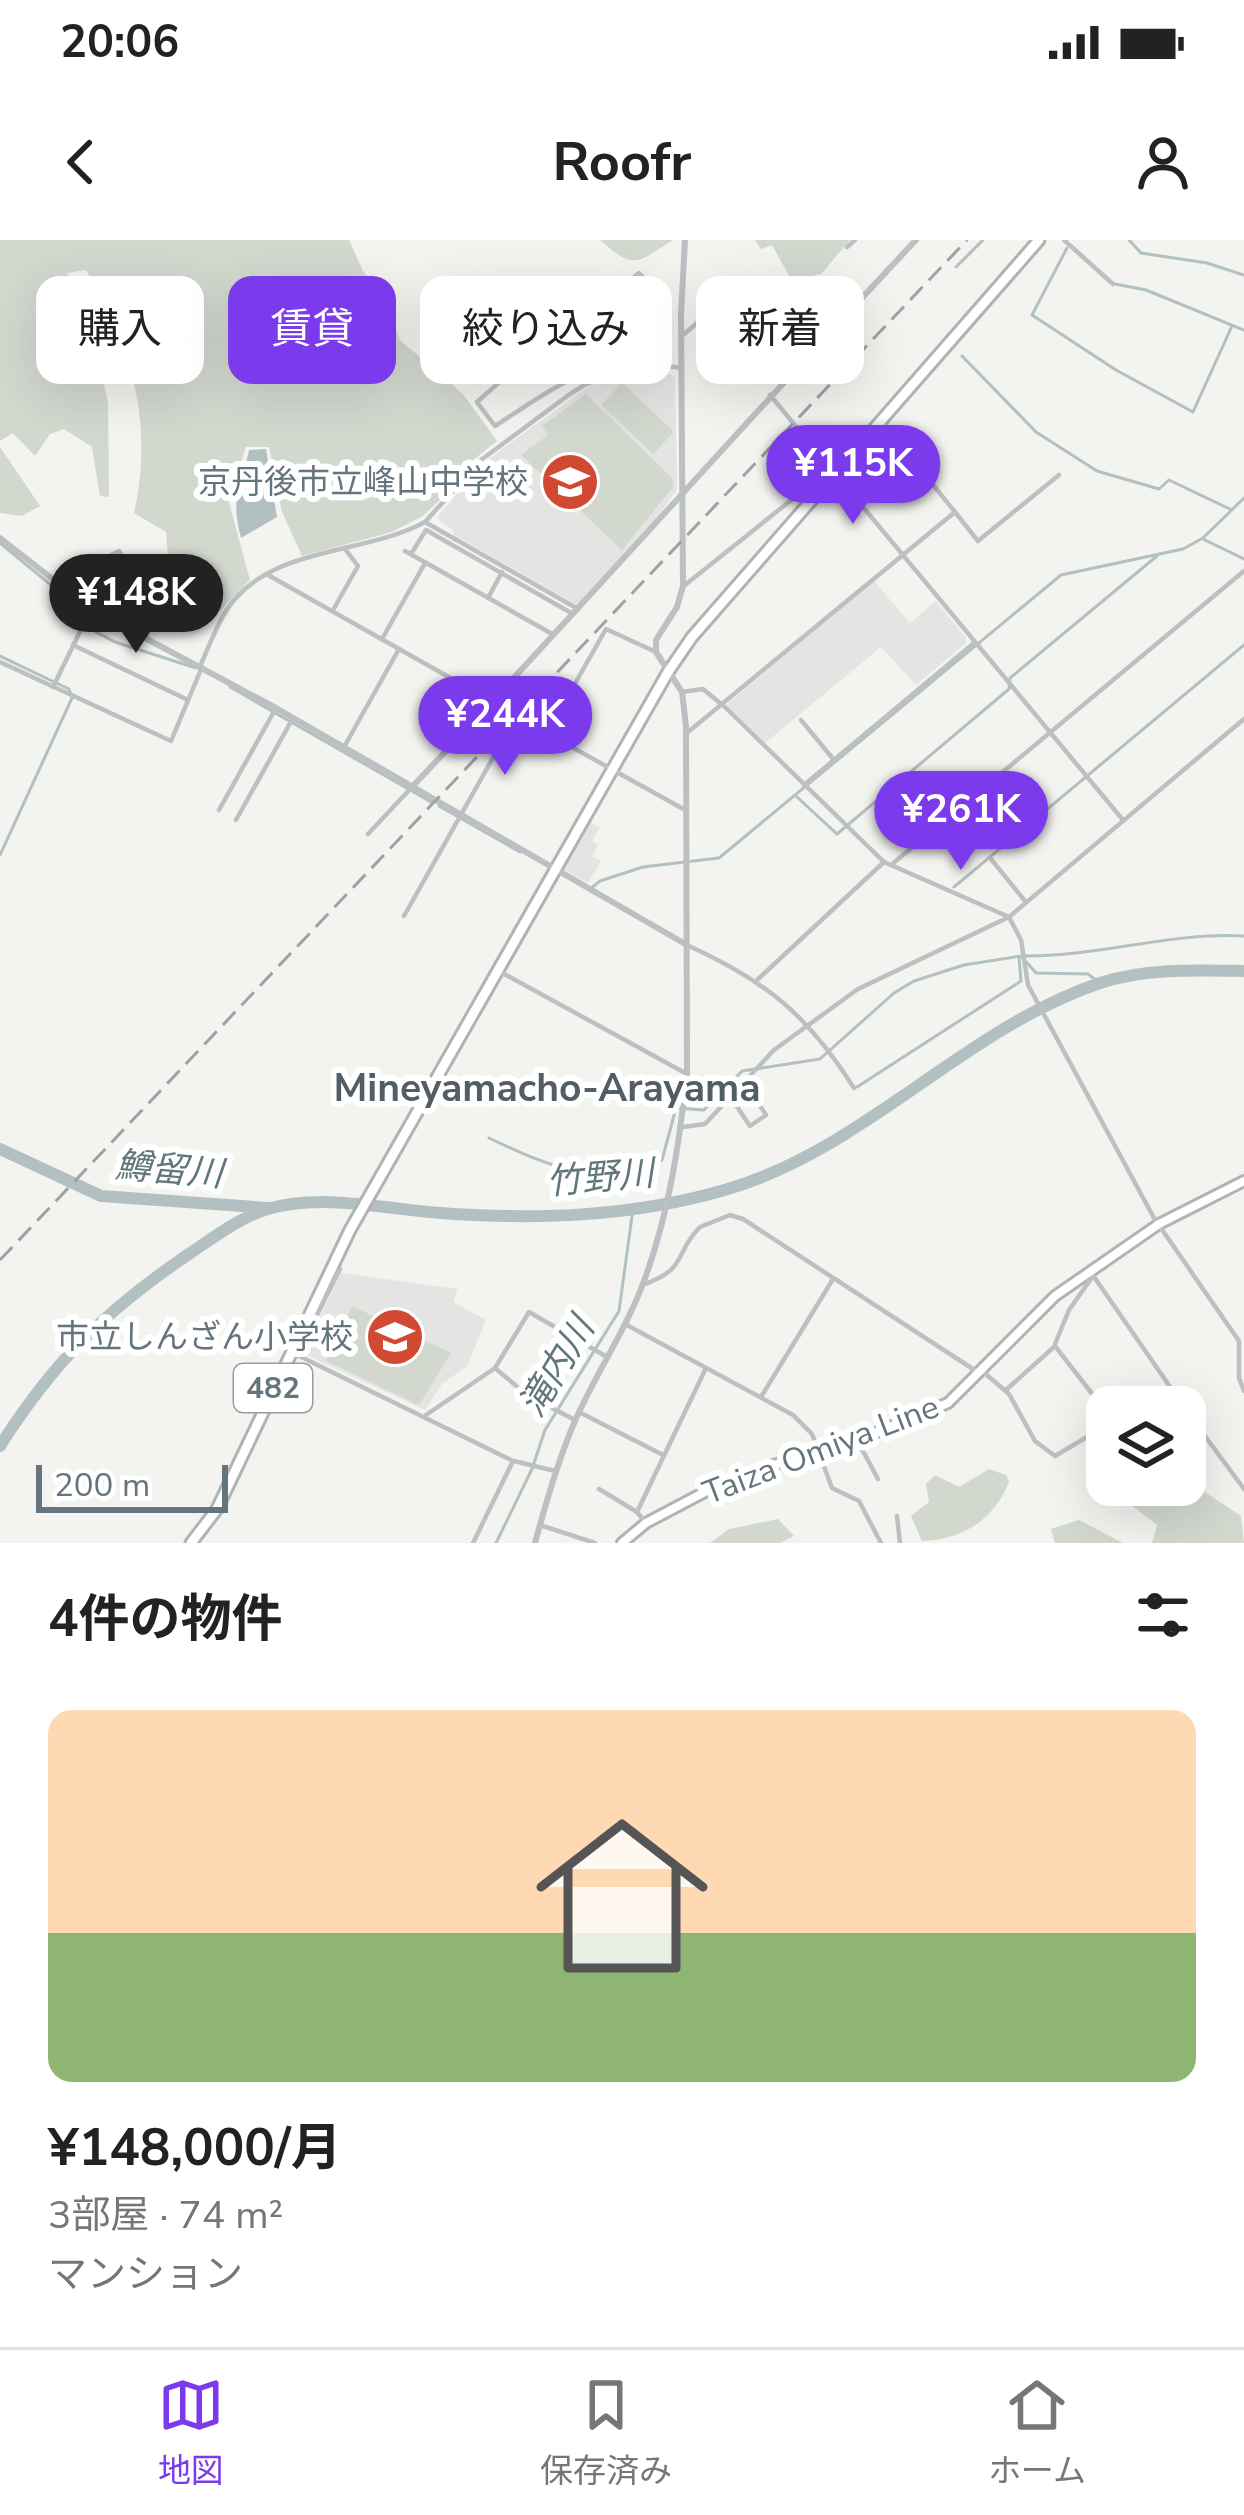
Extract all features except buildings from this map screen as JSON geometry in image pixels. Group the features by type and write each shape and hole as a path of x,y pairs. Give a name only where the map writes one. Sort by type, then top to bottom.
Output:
{"highway":[{"name":"482","path":"191,1543 217,1509 350,1229 668,672 832,471 1039,240"}],"main road":[{"name":"Taiza Omiya Line","path":"622,1543 646,1523 718,1485 820,1454 948,1403 1035,1312 1159,1224 1244,1181"}],"street":[{"path":"535,1543 555,1471 577,1416 643,1286 681,1127 687,1074 686,734 682,692 656,652 657,634 677,607 683,586 684,240"},
{"path":"847,247 855,240"},
{"path":"864,295 916,240"},
{"path":"1064,240 1114,284"},
{"path":"639,273 661,295 666,319 670,334 652,335 615,293 639,273"},
{"path":"672,317 681,314"},
{"path":"681,337 696,324"},
{"path":"672,366 682,368"},
{"path":"497,384 477,402 495,426 560,384"},
{"path":"0,662 171,741 233,600 266,574 392,537 425,522 481,460 586,384"},
{"path":"368,834 647,537 682,489 779,384"},
{"path":"769,394 1123,820"},
{"path":"880,421 978,541 1059,475"},
{"path":"683,586 832,471"},
{"path":"686,734 955,512"},
{"path":"425,522 576,612"},
{"path":"554,635 408,553 426,530 576,612"},
{"path":"0,538 91,609 757,980 807,1025 854,1088"},
{"path":"332,611 358,566 345,549"},
{"path":"68,595 100,560 119,551 150,603"},
{"path":"382,639 425,562"},
{"path":"488,598 502,572"},
{"path":"757,980 888,863 1244,572"},
{"path":"266,574 493,702"},
{"path":"117,622 168,592"},
{"path":"53,687 91,609"},
{"path":"547,733 606,629 656,652"},
{"path":"804,785 975,643"},
{"path":"73,645 188,700"},
{"path":"344,747 399,649"},
{"path":"682,692 704,689 888,863 1009,917 1021,940 1033,994 1159,1224 1239,1341 1239,1378 1244,1390"},
{"path":"219,810 276,709"},
{"path":"236,820 293,718"},
{"path":"681,1127 705,1124 774,1050 858,989 1009,917 1244,719"},
{"path":"404,916 503,740 523,720 688,811"},
{"path":"801,720 834,760"},
{"path":"991,859 1026,902"},
{"path":"497,970 687,1074"},
{"path":"730,1096 750,1126 766,1115 744,1081"},
{"path":"643,1286 662,1279 680,1263 700,1227 730,1215 980,1372 1005,1391 1035,1441 1055,1456 1086,1438"},
{"path":"340,1269 294,1353 513,1461 555,1471"},
{"path":"1005,1391 1055,1346 1091,1274 1168,1386"},
{"path":"761,1397 833,1279"},
{"path":"424,1416 495,1368 529,1312 607,1358"},
{"path":"625,1324 793,1415 812,1434 832,1488 859,1501 881,1543"},
{"path":"1055,1346 1086,1386"},
{"path":"495,1368 527,1395 663,1455"},
{"path":"637,1512 706,1368"},
{"path":"1206,1436 1243,1484"},
{"path":"857,1440 878,1479"},
{"path":"472,1543 513,1461"},
{"path":"599,1489 637,1512 646,1523"},
{"path":"897,1516 900,1543"},
{"path":"539,1526 595,1543"}],"shaded area":[{"path":"0,240 349,240 367,276 228,276 228,384 396,384 396,329 400,340 420,357 420,384 451,384 497,441 462,469 423,516 392,532 302,556 282,512 269,447 246,447 228,499 250,580 219,612 189,612 171,574 166,532 134,513 141,447 134,384 204,384 204,276 89,276 86,270 68,276 36,276 36,384 104,384 109,497 100,496 92,447 64,429 50,434 35,456 13,433 0,441"},
{"path":"600,240 673,240 651,254 629,260"},
{"path":"755,240 850,240 821,274 813,276 789,276 772,245 761,249"},
{"name":"京丹後市立峰山中学校","path":"675,376 677,489 645,535 577,605 454,535 438,516 484,462 588,387 672,384"},
{"path":"623,384 674,432 653,454 601,405"},
{"path":"586,394 672,478 673,487 622,550 521,455 548,435 542,426"},
{"path":"0,447 40,506 22,516 0,513"},
{"path":"266,449 277,517 241,538 237,502 249,450"},
{"path":"874,581 910,623 936,601 966,643 916,685 881,647 765,743 726,705"},
{"path":"589,822 600,828 592,841 598,845 592,856 601,861 588,883 563,869"},
{"name":"市立しんざん小学校","path":"341,1273 458,1289 453,1302 486,1320 467,1366 442,1384 425,1410 302,1353"},
{"path":"352,1306 451,1353 419,1405 326,1361"},
{"path":"989,1469 1006,1475 1009,1482 995,1507 963,1532 922,1541 911,1516 929,1502 926,1484 935,1475 959,1487"},
{"path":"1206,1493 1241,1516 1244,1543 1152,1543 1157,1525 1132,1506 1206,1506"},
{"path":"778,1519 794,1536 780,1543 710,1543 729,1529"},
{"path":"1079,1520 1122,1543 1055,1543 1051,1529"}],"waterway":[{"path":"956,267 983,240"},
{"path":"1129,240 1141,253 1207,263 1244,275"},
{"path":"1067,248 1032,315 1116,370 1193,412 1232,326"},
{"path":"1115,284 1146,290 1244,330"},
{"path":"962,356 1036,432 1097,471 1159,489 1169,480 1232,510"},
{"path":"590,889 643,867 719,858 1061,575 1183,549 1203,538 1244,498"},
{"path":"1203,539 1244,559"},
{"path":"0,543 74,604 94,614 94,631 196,668"},
{"path":"797,797 837,834 1009,689 1010,678 1157,556"},
{"path":"954,887 1244,645"},
{"path":"0,656 69,689 72,698 0,855"},
{"path":"230,687 431,802"},
{"path":"439,806 520,852"},
{"path":"1023,956 1244,936"},
{"path":"489,1138 575,1171 620,1174 641,1170 662,1160 676,1108 704,1110 742,1071 820,1059 914,981 964,965 1021,956 1036,973 1088,974 1100,983"},
{"path":"857,1087 1021,981 1019,957"},
{"name":"竹野川","path":"0,1446 41,1388 107,1317 189,1254 258,1213 289,1204 332,1202 440,1213 549,1216 621,1211 692,1198 778,1170 825,1146 1051,1003 1100,983 1153,972 1244,971"},
{"name":"鱒留川","path":"0,1149 101,1196 269,1208"},
{"name":"滝内川","path":"496,1543 545,1430 619,1311 633,1209"}],"railway":[{"path":"0,1260 967,240"}],"place":[{"name":"京丹後市立峰山中学校","path":"570,482"},
{"name":"市立しんざん小学校","path":"395,1337"}],"district":[{"name":"Mineyamacho-Arayama","path":"547,1088"}]}
